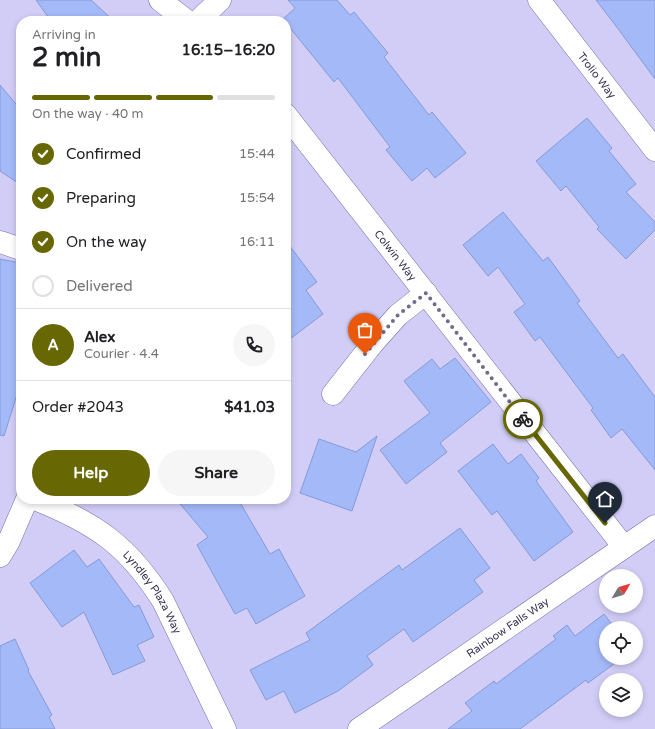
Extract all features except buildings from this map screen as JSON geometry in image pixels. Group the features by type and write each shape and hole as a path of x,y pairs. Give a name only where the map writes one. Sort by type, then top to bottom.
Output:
{"street":[{"path":"160,0 181,16"},
{"path":"203,16 220,0"},
{"name":"Trolio Way","path":"539,0 655,150"},
{"name":"Colwin Way","path":"291,121 624,547"},
{"path":"0,242 16,247"},
{"path":"333,394 373,343 398,315 426,293"},
{"path":"0,556 9,541 25,504"},
{"name":"Lyndley Plaza Way","path":"48,504 70,513 101,531 129,554 152,582 163,601 225,729"},
{"name":"Rainbow Falls Way","path":"359,729 655,526"}],"way so far":[{"path":"365,354 398,315 426,293 523,419"}],"route":[{"path":"523,419 605,523"}]}
